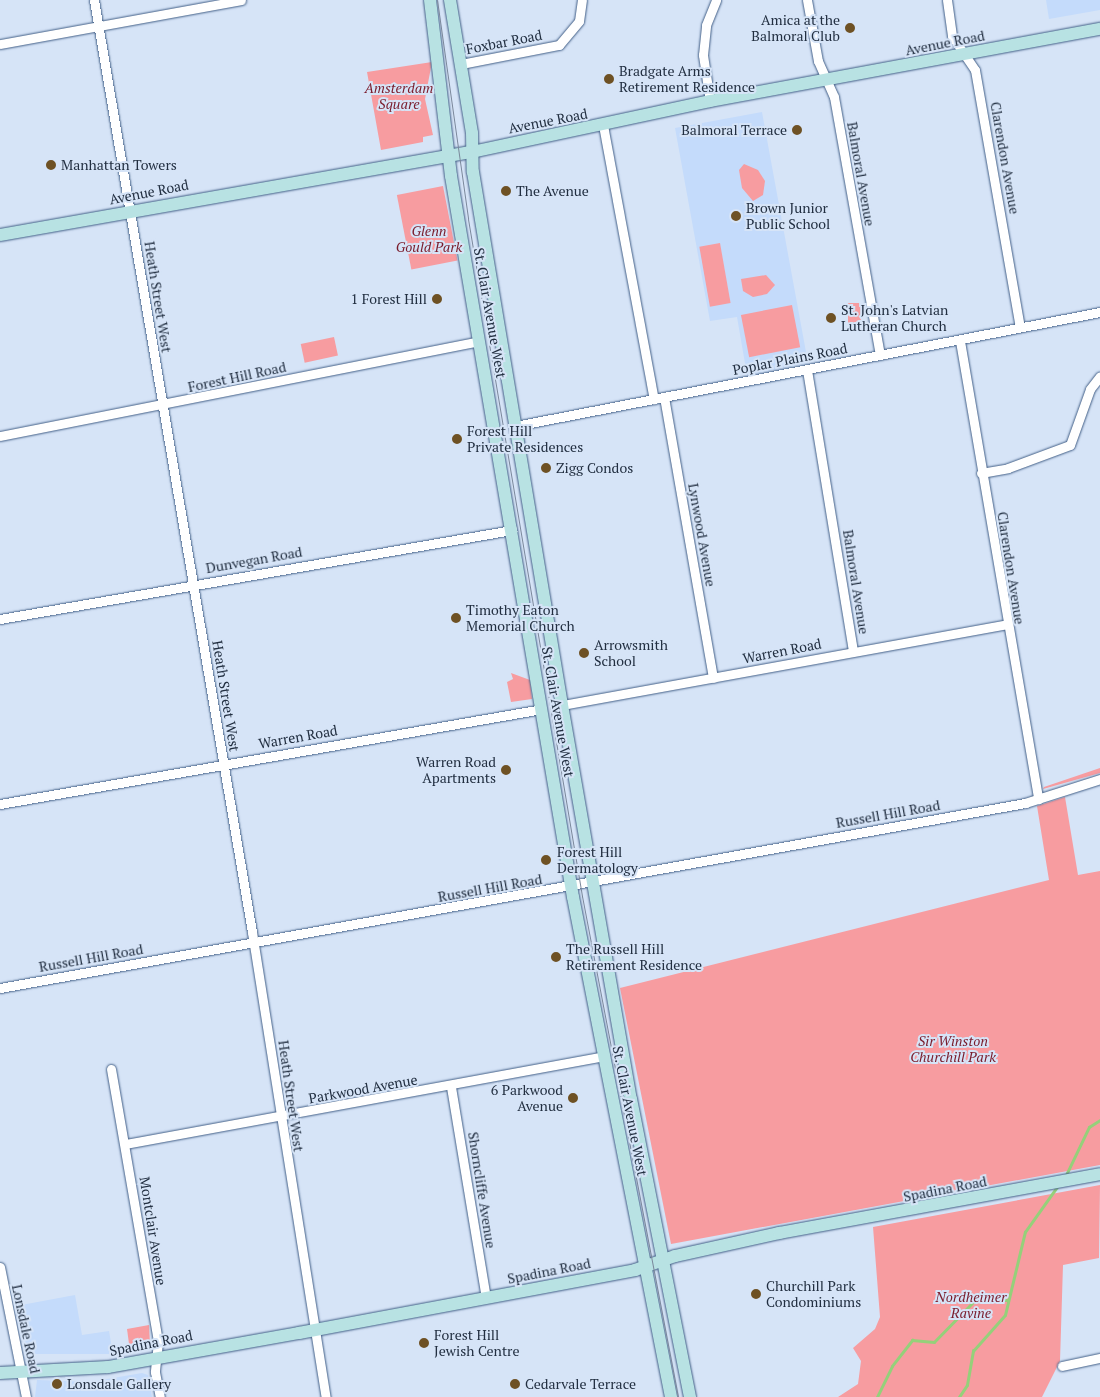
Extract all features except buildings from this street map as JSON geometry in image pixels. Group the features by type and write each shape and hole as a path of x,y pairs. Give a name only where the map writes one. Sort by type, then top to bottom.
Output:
{"main road":[{"name":"St. Clair Avenue West","path":"430,0 449,156 522,596 572,887 668,1396"},
{"name":"St. Clair Avenue West","path":"450,0 514,426 594,883 690,1397"},
{"name":"Avenue Road","path":"0,235 472,152 710,101 1100,29"},
{"path":"522,596 544,593"},
{"name":"Spadina Road","path":"0,1373 20,1369 100,1368 313,1330 486,1298 644,1266 664,1260 1100,1174"}],"street":[{"name":"Heath Street West","path":"94,0 194,584 222,765 254,944 313,1330 326,1397"},
{"path":"0,44 241,0"},
{"name":"Foxbar Road","path":"461,64 559,45 569,36 579,21 582,0"},
{"path":"710,101 703,55 706,25 716,0"},
{"name":"Balmoral Avenue","path":"808,0 826,81 834,97 880,355"},
{"name":"Clarendon Avenue","path":"947,0 952,36 976,73 1020,327"},
{"path":"603,125 654,398"},
{"name":"Poplar Plains Road","path":"514,426 960,341 1020,327 1100,312"},
{"name":"Forest Hill Road","path":"0,436 162,406 479,340"},
{"name":"Clarendon Avenue","path":"960,341 1006,624 1038,799"},
{"name":"Balmoral Avenue","path":"806,370 854,651"},
{"path":"981,473 1008,468 1070,445 1100,376"},
{"name":"Lynwood Avenue","path":"664,397 713,678"},
{"name":"Dunvegan Road","path":"0,619 512,530"},
{"name":"Warren Road","path":"562,705 1006,624"},
{"name":"Warren Road","path":"0,804 542,709"},
{"name":"Russell Hill Road","path":"0,988 594,883 1038,799 1100,779"},
{"name":"Parkwood Avenue","path":"125,1144 451,1087 605,1056"},
{"name":"Montclair Avenue","path":"111,1069 159,1356 155,1372 160,1397"},
{"name":"Shorncliffe Avenue","path":"451,1087 486,1298"},
{"name":"Lonsdale Road","path":"0,1267 26,1397"},
{"path":"1062,1366 1100,1358"}],"shaded area":[{"path":"1046,0 1100,0 1100,10 1049,19"},
{"name":"Brown Junior Public School","path":"762,112 808,363 747,375 737,317 710,321 675,128"},
{"path":"75,1295 82,1335 109,1331 113,1354 28,1354 16,1306"},
{"path":"142,1373 148,1375 152,1397 35,1397 37,1380 90,1382"}],"green space":[{"name":"Amsterdam Square","path":"432,62 425,99 433,135 423,137 423,142 381,150 367,72"},
{"path":"744,164 758,170 765,181 763,195 753,201 742,188 739,170"},
{"name":"Glenn Gould Park","path":"443,186 458,261 411,270 397,195"},
{"path":"720,243 731,303 710,307 699,247"},
{"path":"766,275 775,285 767,294 753,297 743,291 741,279"},
{"path":"848,303 861,303 861,326 848,326"},
{"path":"792,305 800,347 749,357 741,315"},
{"path":"334,337 338,356 305,363 301,344"},
{"path":"511,673 530,680 532,699 511,702 507,682 513,679"},
{"path":"1100,768 1100,773 1043,789 1044,787"},
{"name":"Sir Winston Churchill Park","path":"1065,797 1078,875 1100,871 1100,1165 671,1244 620,988 1049,880 1037,806"},
{"name":"Nordheimer Ravine","path":"1100,1185 1099,1258 1063,1265 1060,1361 1042,1397 838,1397 858,1384 861,1361 853,1348 875,1329 880,1317 873,1227"},
{"path":"149,1325 150,1345 130,1351 127,1329"}],"waterway":[{"path":"1066,1175 1089,1127 1100,1120"},
{"path":"959,1397 967,1385 973,1351 1005,1315 1025,1232 1057,1187"},
{"path":"877,1397 892,1366 912,1340 934,1342 978,1297 1008,1300"}],"tram line":[{"path":"437,0 468,219 582,896 678,1397"}],"place":[{"name":"Amica at the Balmoral Club","path":"850,28"},
{"name":"Bradgate Arms Retirement Residence","path":"609,79"},
{"name":"Balmoral Terrace","path":"797,130"},
{"name":"Manhattan Towers","path":"51,165"},
{"name":"The Avenue","path":"506,191"},
{"name":"Brown Junior Public School","path":"736,216"},
{"name":"1 Forest Hill","path":"437,299"},
{"name":"St. John's Latvian Lutheran Church","path":"831,318"},
{"name":"Forest Hill Private Residences","path":"457,439"},
{"name":"Zigg Condos","path":"546,468"},
{"name":"Timothy Eaton Memorial Church","path":"456,618"},
{"name":"Arrowsmith School","path":"584,653"},
{"name":"Warren Road Apartments","path":"506,770"},
{"name":"Forest Hill Dermatology","path":"546,860"},
{"name":"The Russell Hill Retirement Residence","path":"556,957"},
{"name":"6 Parkwood Avenue","path":"573,1098"},
{"name":"Churchill Park Condominiums","path":"756,1294"},
{"name":"Forest Hill Jewish Centre","path":"424,1343"},
{"name":"Lonsdale Gallery","path":"57,1384"},
{"name":"Cedarvale Terrace","path":"515,1384"}]}
